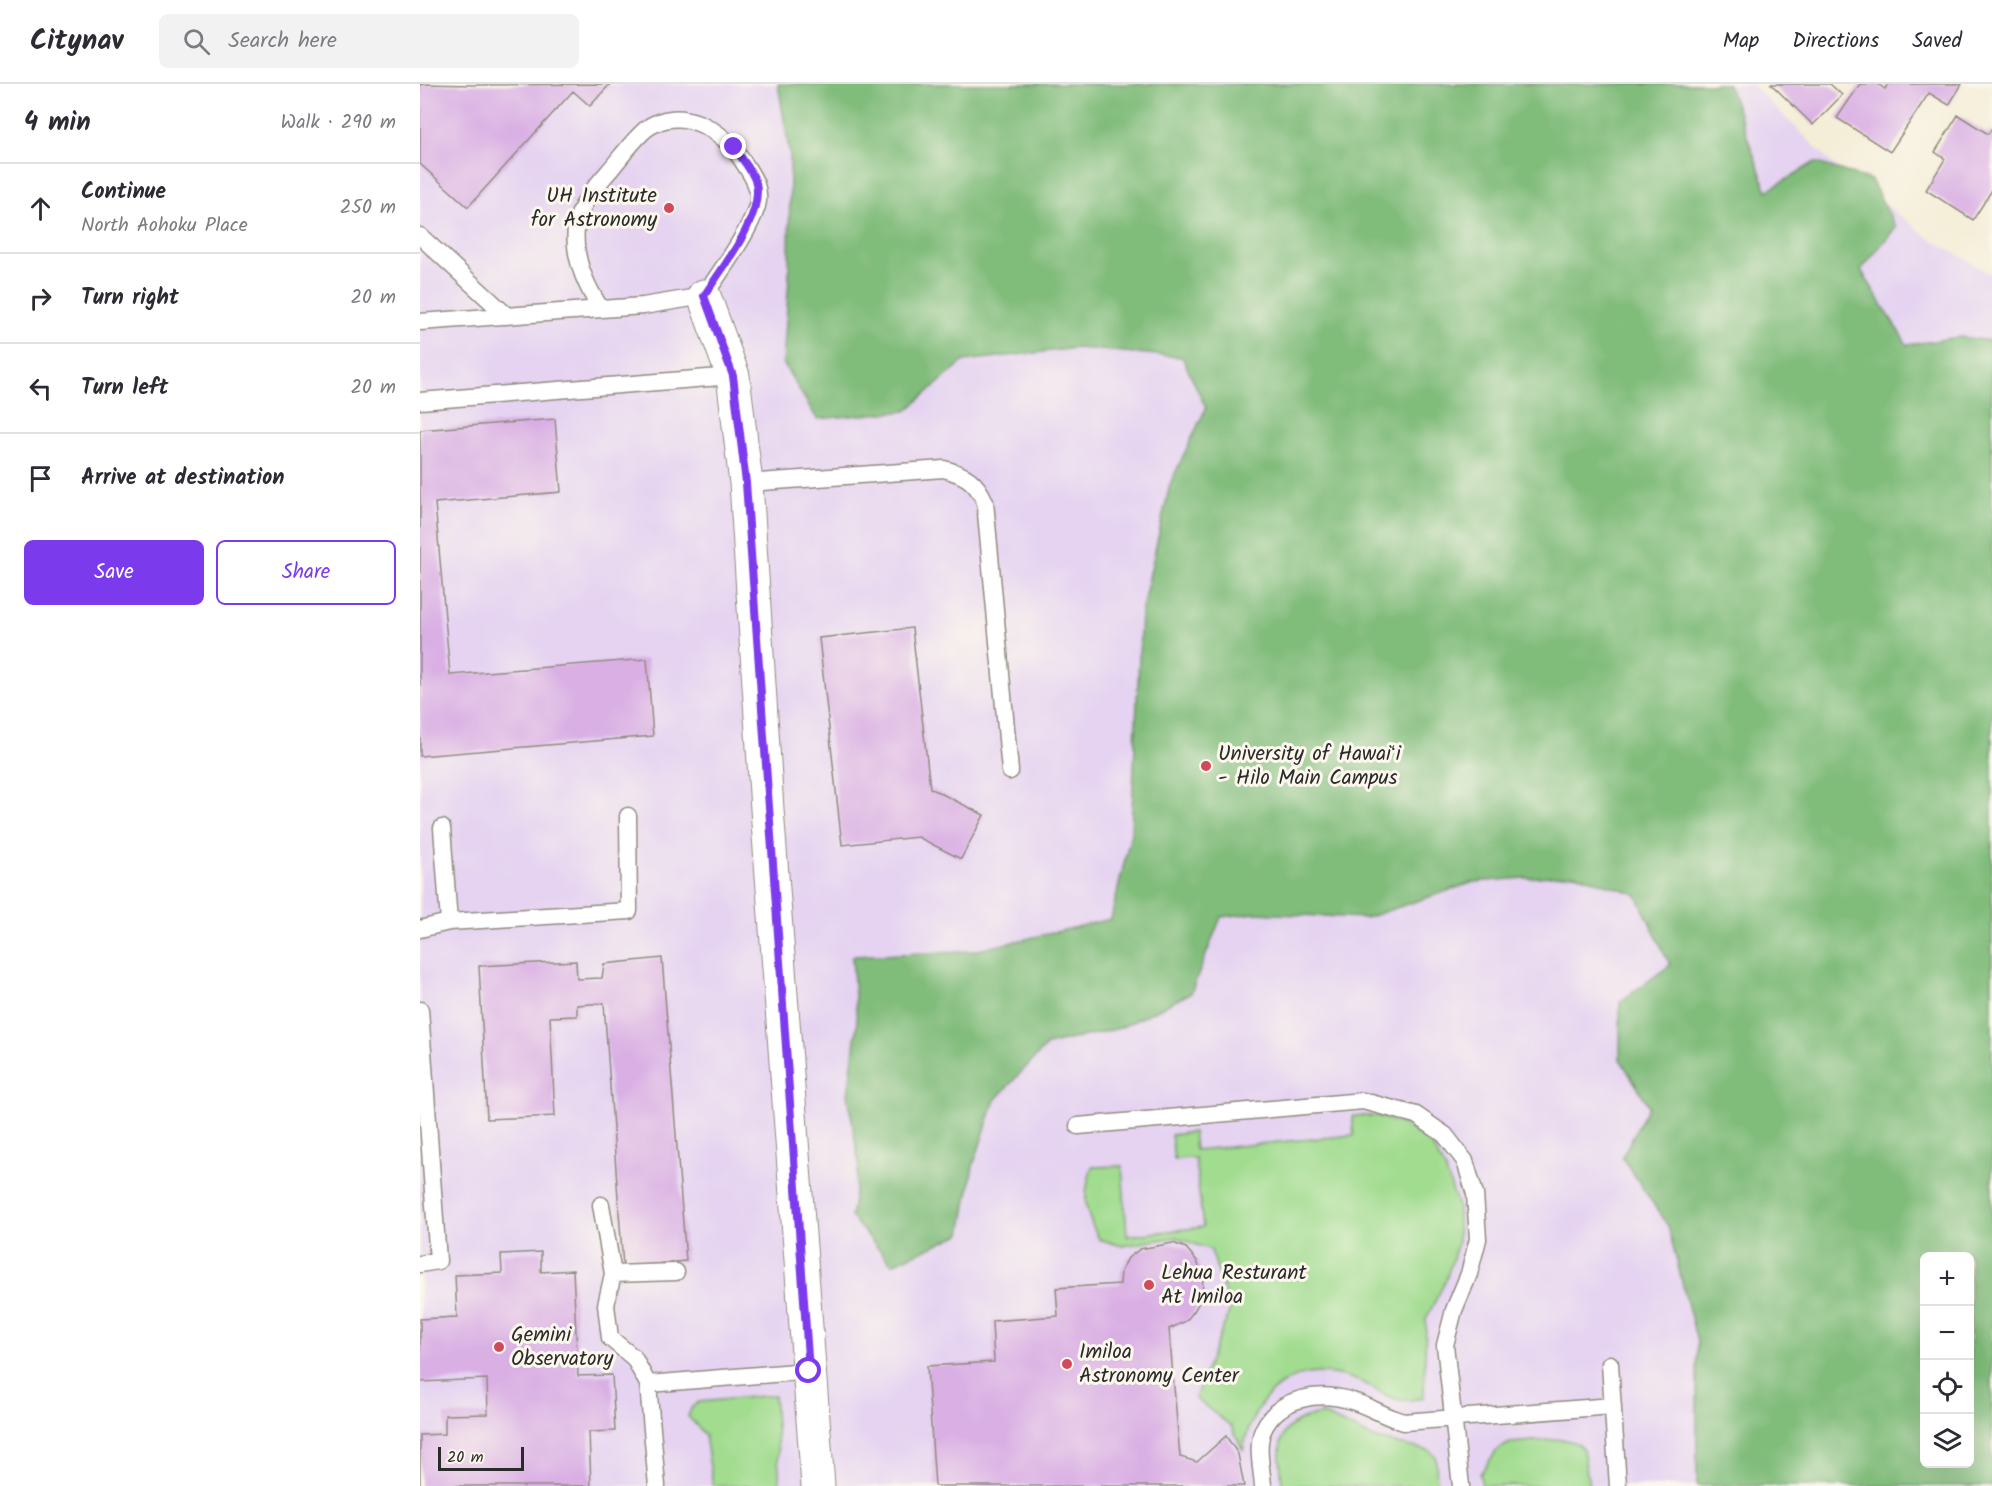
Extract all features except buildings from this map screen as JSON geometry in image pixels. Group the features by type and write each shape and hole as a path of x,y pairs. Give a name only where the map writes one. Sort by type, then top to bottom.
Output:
{"street":[{"path":"704,296 733,376 746,483 818,1486"}],"lane":[{"path":"420,322 643,306 704,296 738,242 757,205 756,181 734,147 702,122 674,119 647,128 590,193 576,226 577,252 588,288 601,309"},
{"path":"420,236 507,316"},
{"path":"420,401 733,376"},
{"path":"746,483 944,469 965,475 978,486 985,502 1010,771"},
{"path":"420,929 449,921 629,910 628,816"},
{"path":"442,828 449,921"},
{"path":"420,1010 438,1261 420,1264"},
{"path":"1078,1126 1363,1101 1416,1115 1445,1135 1465,1161 1475,1194 1479,1239 1454,1310 1445,1345 1461,1486"},
{"path":"601,1205 613,1274 606,1305 610,1338 634,1358 648,1384 657,1486"},
{"path":"613,1274 676,1272"},
{"path":"1610,1364 1618,1486"},
{"path":"648,1384 809,1371"},
{"path":"1263,1486 1260,1449 1263,1431 1276,1412 1298,1399 1319,1395 1353,1401 1386,1417 1404,1422 1613,1406"}],"shaded area":[{"name":"University of Hawaiʻi - Hilo Main Campus","path":"420,84 1751,84 1833,164 1928,237 1992,275 1992,1486 420,1486"}],"green space":[{"path":"778,84 1728,84 1767,191 1815,162 1871,180 1896,227 1861,270 1907,345 1960,337 1992,341 1992,1486 1697,1486 1697,1342 1668,1226 1622,1157 1649,1106 1620,1059 1620,1002 1670,965 1636,894 1575,874 1474,882 1366,918 1255,913 1221,917 1191,993 1120,1028 1047,1045 995,1100 973,1166 961,1234 892,1264 851,1217 859,1165 848,1095 857,1024 852,956 974,951 1111,919 1131,833 1141,613 1170,484 1206,408 1182,357 1077,348 964,361 906,411 817,419 783,363 789,277 790,156"},
{"path":"1352,1116 1377,1116 1403,1124 1431,1144 1445,1169 1458,1207 1458,1242 1446,1280 1426,1319 1424,1397 1413,1400 1396,1399 1366,1384 1334,1374 1315,1373 1297,1377 1282,1384 1268,1396 1257,1411 1243,1450 1231,1426 1195,1398 1230,1310 1211,1250 1176,1237 1122,1246 1099,1239 1090,1220 1086,1204 1092,1167 1122,1166 1127,1236 1203,1227 1195,1158 1174,1159 1171,1135 1193,1132 1195,1150 1354,1135"},
{"path":"774,1395 780,1486 713,1486 705,1435 688,1416 692,1407 699,1402"},
{"path":"1322,1414 1376,1439 1430,1451 1436,1457 1437,1486 1282,1486 1280,1447 1282,1437 1295,1423"},
{"path":"1561,1439 1574,1442 1583,1449 1589,1486 1482,1486 1480,1474 1497,1450 1510,1443"}],"place":[{"name":"UH Institute for Astronomy","path":"669,208"},
{"name":"University of Hawaiʻi - Hilo Main Campus","path":"1206,766"},
{"name":"Lehua Resturant At Imiloa","path":"1149,1285"},
{"name":"Gemini Observatory","path":"499,1347"},
{"name":"Imiloa Astronomy Center","path":"1067,1364"}],"route":[{"path":"734,147 756,181 757,205 738,242 704,296 733,376 746,483 767,809 809,1371"}]}
